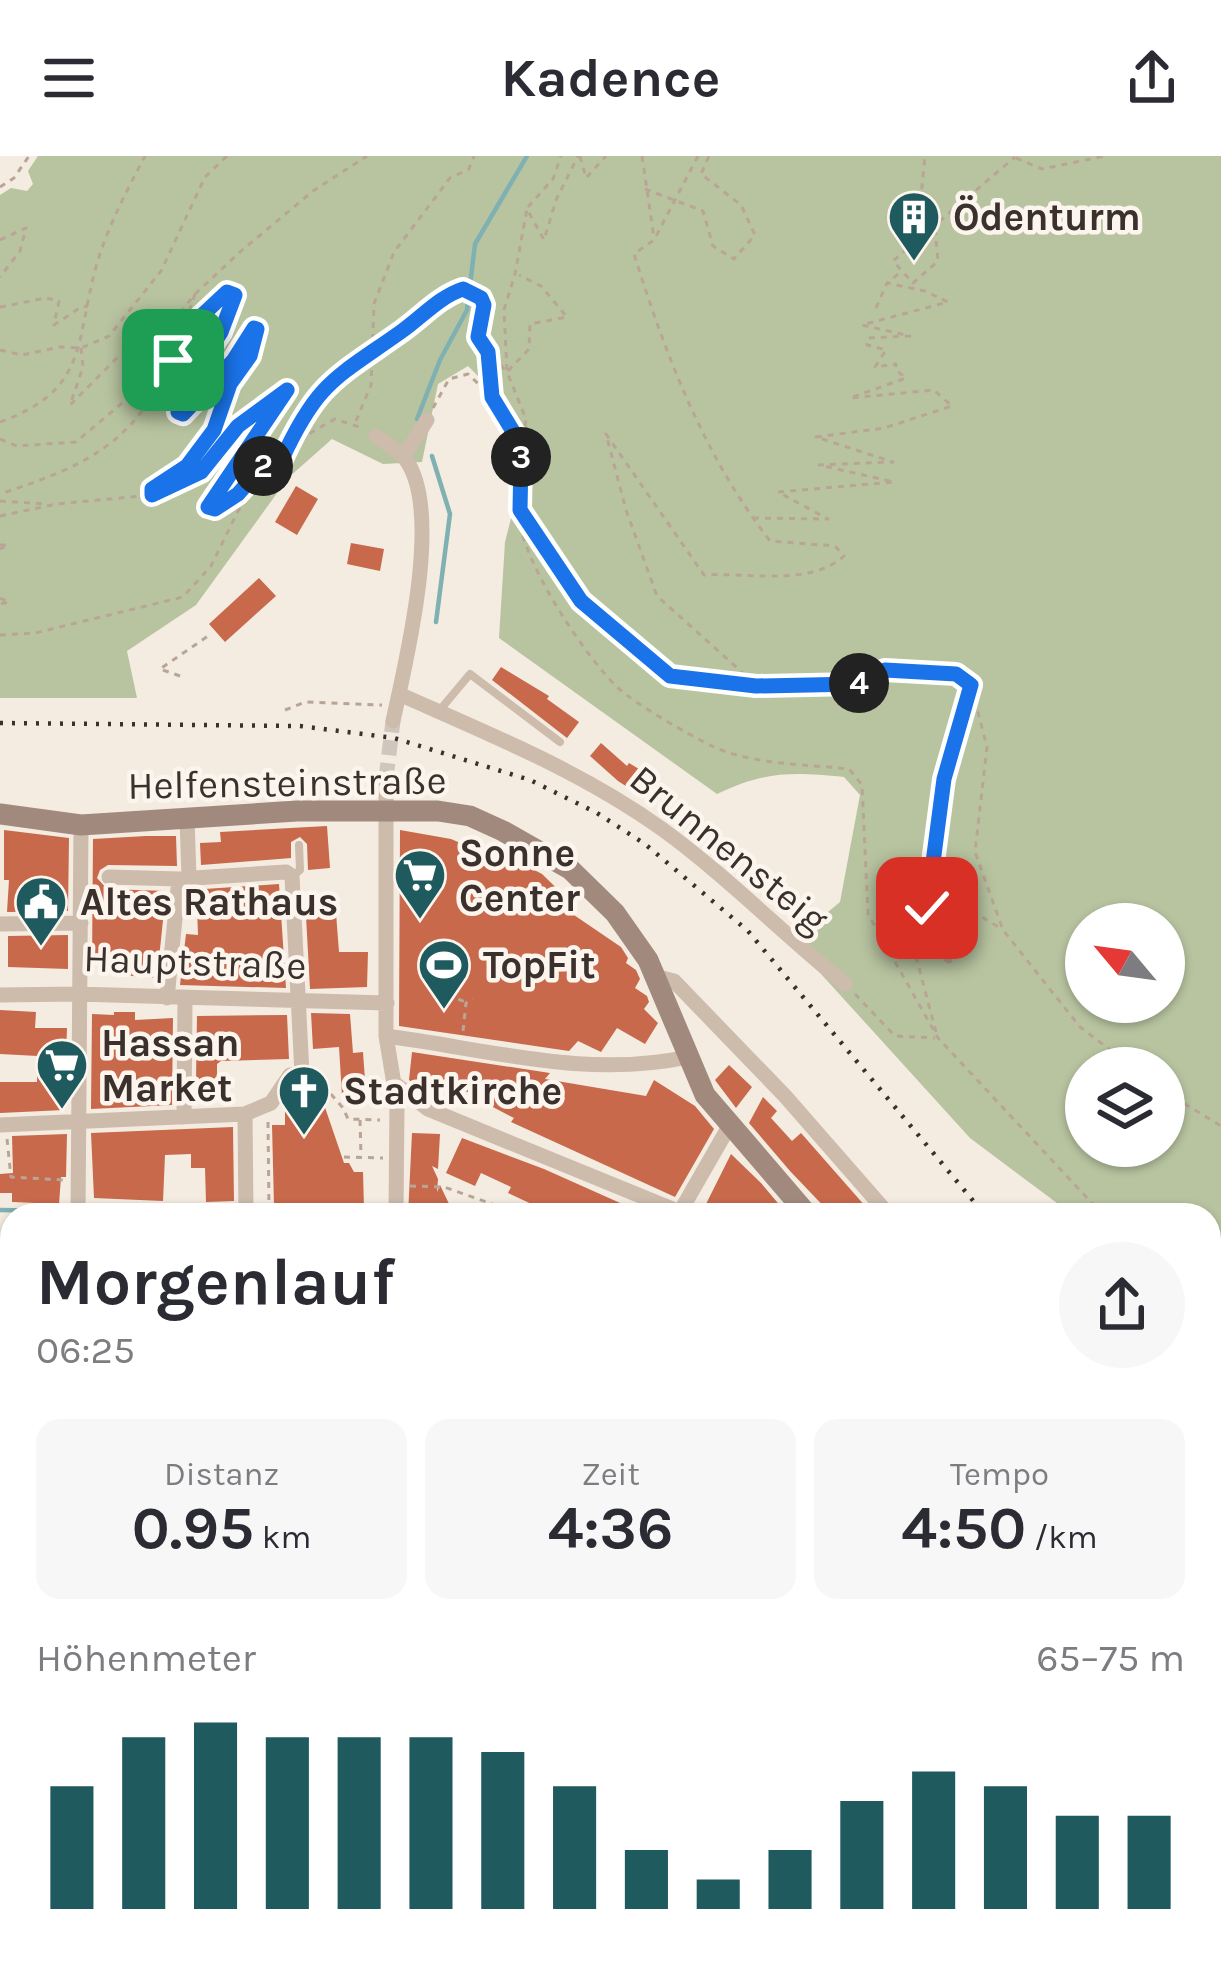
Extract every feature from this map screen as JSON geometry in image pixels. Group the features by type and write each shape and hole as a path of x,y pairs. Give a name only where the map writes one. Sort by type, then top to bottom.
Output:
{"street":[{"path":"404,456 428,421"},
{"path":"376,436 404,456 417,482 422,512 412,632 396,707"},
{"name":"Brunnensteig","path":"396,707 438,711 592,783 662,829 845,984"},
{"path":"386,778 386,1036 397,1120 396,1203"},
{"name":"Helfensteinstraße","path":"1,815 81,825 298,811 470,815 570,868 615,913 648,960 688,1058"},
{"path":"0,836 1,815"},
{"path":"166,998 184,878 187,818"},
{"path":"78,1203 81,825"},
{"path":"3,1125 245,1114 271,1103 290,1075 302,1074 292,876 286,872 109,877"},
{"path":"0,924 81,923"},
{"name":"Helfensteinstraße","path":"654,976 674,981 785,1096 879,1203"},
{"name":"Hauptstraße","path":"0,995 387,1003"},
{"path":"184,1117 185,999"},
{"path":"386,1036 579,1067 643,1067 688,1058 705,1095 798,1203"},
{"path":"394,1083 428,1108 657,1203"},
{"path":"397,1120 428,1108"},
{"path":"245,1114 246,1203"},
{"path":"690,1203 731,1123"}],"lane":[{"path":"438,711 470,674 560,742"},
{"path":"292,876 300,870 299,845"}],"path":[{"path":"0,187 14,178 29,156"},
{"path":"0,422 47,397 69,370 81,347 107,233 145,156"},
{"path":"0,350 22,355 81,347 110,336 161,271 206,177 227,156"},
{"path":"81,347 83,367 70,405 118,357 173,322 195,294 314,191 367,156"},
{"path":"0,635 35,632 183,597 211,566 238,511 282,459 335,419 355,423 371,385 374,304 394,252 450,178 469,169 474,156"},
{"path":"507,373 504,310 526,209 553,179 562,156"},
{"path":"526,209 544,240 556,200 579,156"},
{"path":"579,156 586,178 605,156"},
{"path":"642,156 654,240"},
{"path":"698,156 654,240 634,254 656,324 703,438 770,541 835,546 844,556 832,567 785,575 704,575 606,434 626,510 657,596 756,686"},
{"path":"646,189 703,211 713,246 734,259 755,235 741,205 701,174 709,156"},
{"path":"917,238 925,156"},
{"path":"935,229 938,261 913,283 893,261 1015,157 1042,169 1105,156"},
{"path":"0,240 26,228 20,250 0,277"},
{"path":"876,308 887,283 902,272"},
{"path":"507,373 529,349 530,324 567,316 541,286 515,274"},
{"path":"752,518 828,519 778,492 894,482 819,465 892,462 816,437 884,428 952,406 934,390 850,398 906,378 896,364 874,367 886,350 867,345 868,338 910,336 862,325 948,302 926,291 887,283"},
{"path":"282,459 299,421 322,389 444,295 463,289 481,298 478,337 507,373 526,419 519,532 560,612 618,688 714,747 762,759 849,769 862,785 868,914 938,1038 1092,1203"},
{"path":"0,497 70,470 129,430 156,395 196,321 227,292 235,295 221,332 192,376 178,412 183,414 233,361 254,328 250,356 230,384 214,430 187,466 152,489 152,495"},
{"path":"0,439 17,446 76,442 173,360 195,294"},
{"path":"0,307 46,298 59,301 54,325 89,306"},
{"path":"488,352 492,397"},
{"path":"428,421 449,379 468,374 492,397 517,438 521,458"},
{"path":"0,516 56,504 152,495 201,472 238,426 287,390 208,507 215,509 238,494 268,460 282,459"},
{"path":"0,497 56,504"},
{"path":"520,510 581,601 670,676 756,686 857,684 885,670 956,674 971,685 987,747 975,852 1003,930 1080,1027 1106,1047"},
{"path":"180,676 160,669 211,634"},
{"path":"938,1038 910,934 952,965 927,908 944,779 971,685"},
{"path":"285,710 305,702 396,707"},
{"path":"927,908 969,947 957,902 1003,930"},
{"path":"845,984 895,1036 938,1038"},
{"path":"450,1000 451,996 466,1003"},
{"path":"466,1003 473,999"},
{"path":"459,1034 464,1032 466,1003"},
{"path":"302,1074 314,1075 348,1119 397,1120"},
{"path":"269,1203 271,1103"},
{"path":"1185,1104 1221,1126"},
{"path":"360,1120 361,1158"},
{"path":"3,1125 10,1177 79,1180"},
{"path":"344,1157 397,1158"},
{"path":"396,1185 444,1187 485,1203"}],"green space":[{"path":"38,156 1221,156 1221,1203 1057,1203 970,1138 792,942 840,902 860,795 844,777 779,775 717,794 499,638 505,542 527,456 503,401 468,366 438,384 422,462 383,464 332,439 288,478 196,605 127,651 137,698 0,698 0,195 11,188 27,191 33,184 28,171"}],"building":[{"path":"296,486 318,499 297,535 275,522"},
{"path":"351,543 384,549 380,571 347,564"},
{"path":"259,578 276,596 225,642 209,624"},
{"path":"501,667 549,696 579,722 567,738 492,680"},
{"path":"601,743 627,766 662,783 651,802 590,756"},
{"path":"327,826 330,868 308,870 307,844 300,837 291,842 291,858 201,865 200,843 221,842 220,832"},
{"path":"4,830 69,838 68,911 7,912"},
{"path":"400,830 451,839 507,863 511,858 542,874 576,907 571,913 621,947 626,963 636,970 640,979 635,988 647,996 644,1009 658,1023 645,1044 617,1028 601,1052 578,1041 569,1051 399,1026"},
{"path":"176,836 177,866 108,865 97,878 107,889 166,891 157,978 122,975 122,967 92,964 93,839"},
{"path":"279,884 286,988 180,985 186,934 198,935 197,907 188,907 190,890"},
{"path":"336,913 339,952 368,952 367,987 310,989 306,916"},
{"name":"Altes Rathaus","path":"68,935 68,969 8,967 8,936"},
{"path":"0,1010 36,1012 35,1028 67,1028 64,1110 0,1113 0,1082 37,1082 38,1056 0,1054"},
{"path":"135,1012 135,1020 173,1018 172,1105 91,1109 92,1014"},
{"path":"311,1013 350,1014 353,1053 363,1052 366,1094 342,1096 339,1047 313,1049"},
{"path":"287,1015 289,1059 221,1061 217,1079 196,1080 197,1016"},
{"path":"412,1052 550,1073 545,1079 646,1096 654,1080 695,1106 714,1129 675,1197 511,1122 514,1118 489,1105 491,1098 441,1085 440,1090 416,1085 409,1080"},
{"path":"729,1065 752,1087 736,1108 715,1080"},
{"name":"Stadtkirche","path":"316,1081 344,1163 354,1172 363,1172 364,1203 274,1203 272,1125 285,1125 285,1104 297,1086"},
{"path":"763,1097 777,1111 771,1118 792,1141 801,1133 862,1203 821,1203 749,1123"},
{"path":"233,1127 234,1201 206,1202 205,1168 191,1168 191,1154 165,1155 163,1201 94,1198 91,1133"},
{"path":"412,1133 440,1134 438,1169 432,1166 437,1192 440,1185 449,1203 409,1203"},
{"path":"67,1134 66,1177 61,1177 59,1203 12,1202 12,1193 0,1193 0,1174 13,1173 12,1136"},
{"path":"462,1138 620,1203 529,1203 508,1193 511,1187 481,1173 475,1186 446,1173"},
{"path":"731,1154 778,1203 706,1203"}],"waterway":[{"path":"417,419 440,360 467,310 475,244 527,156"},
{"path":"432,456 450,514 436,622"}],"tunnel":[{"path":"386,778 393,721"}],"railway":[{"path":"0,723 300,726 394,738 530,780 597,813 645,844 748,931 975,1203"}],"place":[{"name":"Ödenturm","path":"914,263"},
{"name":"Sonne Center","path":"420,921"},
{"name":"Altes Rathaus","path":"41,948"},
{"name":"TopFit","path":"444,1011"},
{"name":"Hassan Market","path":"62,1111"},
{"name":"Stadtkirche","path":"304,1137"}],"route":[{"path":"173,360 196,321 227,292 235,295 221,332 192,376 178,412 183,414 233,361 254,328 250,356 230,384 214,430 187,466 152,489 152,495 201,472 238,426 287,390 208,507 215,509 238,494 268,460 282,459 299,421 345,367 400,332 444,295 463,289 481,298 478,337 488,352 492,397 517,438 521,458 520,510 581,601 670,676 756,686 857,684 885,670 956,674 971,685 944,779 927,908"}]}
